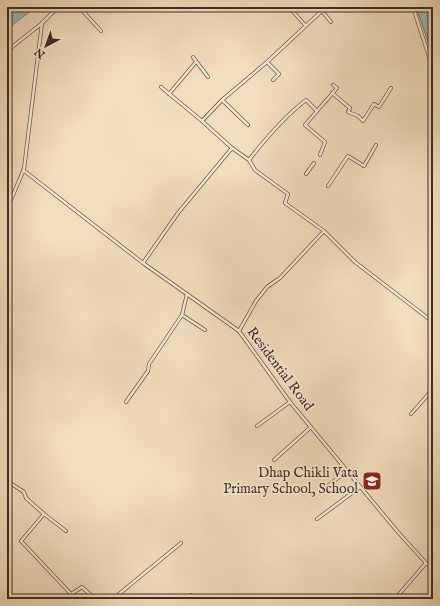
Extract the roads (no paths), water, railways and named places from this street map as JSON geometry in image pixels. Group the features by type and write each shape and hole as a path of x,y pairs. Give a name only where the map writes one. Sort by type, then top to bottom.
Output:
{"street":[{"path":"7,52 42,24 58,7"},
{"path":"79,7 101,31"},
{"path":"289,7 305,25"},
{"path":"202,122 222,100 267,62 326,7"},
{"path":"413,7 433,69"},
{"path":"322,11 331,22"},
{"path":"7,209 23,170 42,24"},
{"path":"193,57 208,77"},
{"path":"169,94 196,62"},
{"path":"267,62 279,74 273,80"},
{"path":"320,155 326,142 305,125 337,88 334,85"},
{"path":"161,87 232,148 249,160 255,170 288,194 285,203 324,232 355,262 433,322"},
{"path":"332,93 350,108 348,112 358,116 363,121 374,104 379,107 391,88"},
{"path":"222,100 248,125"},
{"path":"249,160 267,136 284,121 287,115 306,100 317,111"},
{"path":"328,186 348,156 364,166 376,145"},
{"path":"143,263 178,213 232,148"},
{"path":"306,174 314,163"},
{"name":"Residential Road","path":"23,170 143,263 239,331 290,402 360,487 426,563 433,569"},
{"path":"239,331 256,301 267,287 280,278 324,232"},
{"path":"126,402 148,371 149,364 182,315 187,294"},
{"path":"182,315 205,330"},
{"path":"411,414 433,389"},
{"path":"257,426 290,402"},
{"path":"274,460 311,427"},
{"path":"321,491 347,471"},
{"path":"7,480 24,492 26,498 66,531"},
{"path":"317,518 360,487"},
{"path":"44,514 22,540 71,594 82,586 95,599"},
{"path":"113,599 181,543"},
{"path":"395,599 426,563"},
{"path":"191,595 193,599"}],"water":[{"path":"7,7 36,7 7,29"},
{"path":"416,7 433,7 433,56"}],"place":[{"name":"Dhap Chikli Vata Primary School, School","path":"372,481"}]}
